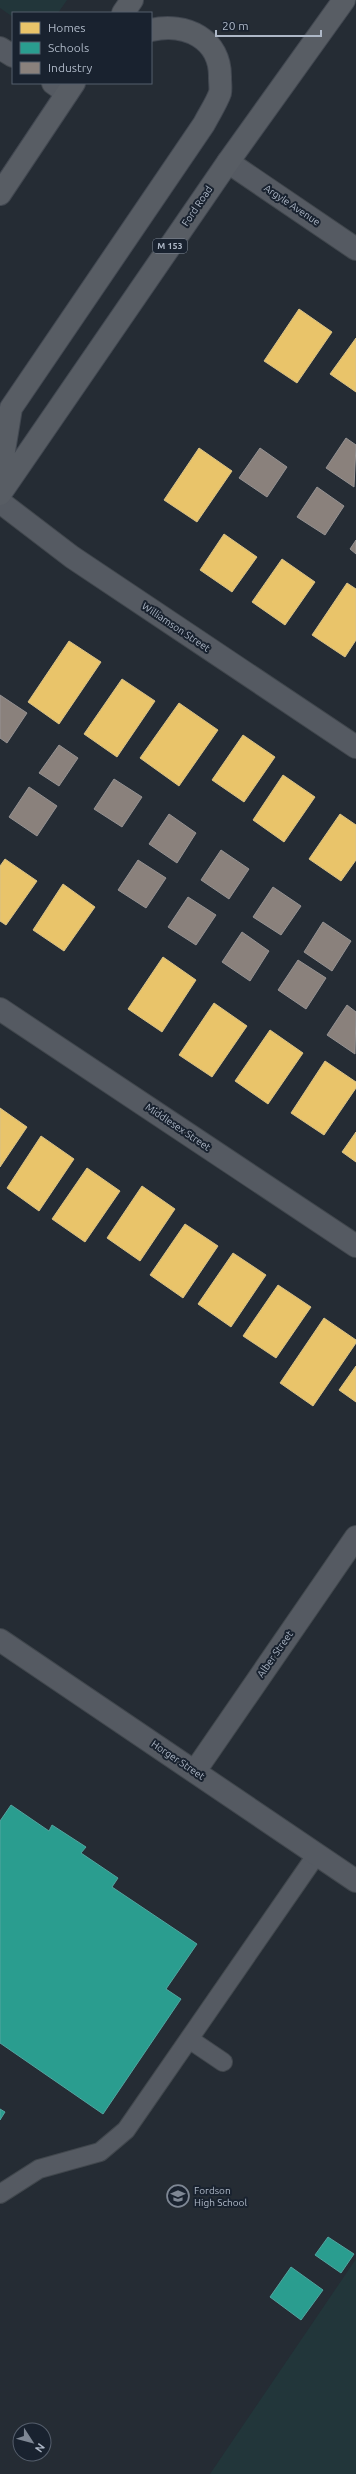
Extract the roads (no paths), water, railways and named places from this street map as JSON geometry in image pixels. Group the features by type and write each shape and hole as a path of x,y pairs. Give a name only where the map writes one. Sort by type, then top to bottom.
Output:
{"main road":[{"path":"124,12 132,0"},
{"name":"Ford Road","path":"0,494 228,162 344,0"},
{"path":"0,475 11,408 204,124 220,92 221,64 209,42 193,33 163,27 152,30"},
{"path":"0,194 65,86"}],"street":[{"path":"0,48 12,55"},
{"name":"Argyle Avenue","path":"228,162 356,249"},
{"name":"Williamson Street","path":"0,502 72,557 356,747"},
{"name":"Middlesex Street","path":"0,1009 356,1246"},
{"name":"Alber Street","path":"195,1771 356,1537"},
{"name":"Horger Street","path":"0,1640 356,1881"}],"lane":[{"path":"0,2194 39,2169 100,2152 126,2130 317,1854"},
{"path":"189,2039 222,2062"}],"place":[{"name":"Fordson High School","path":"178,2196"}]}
